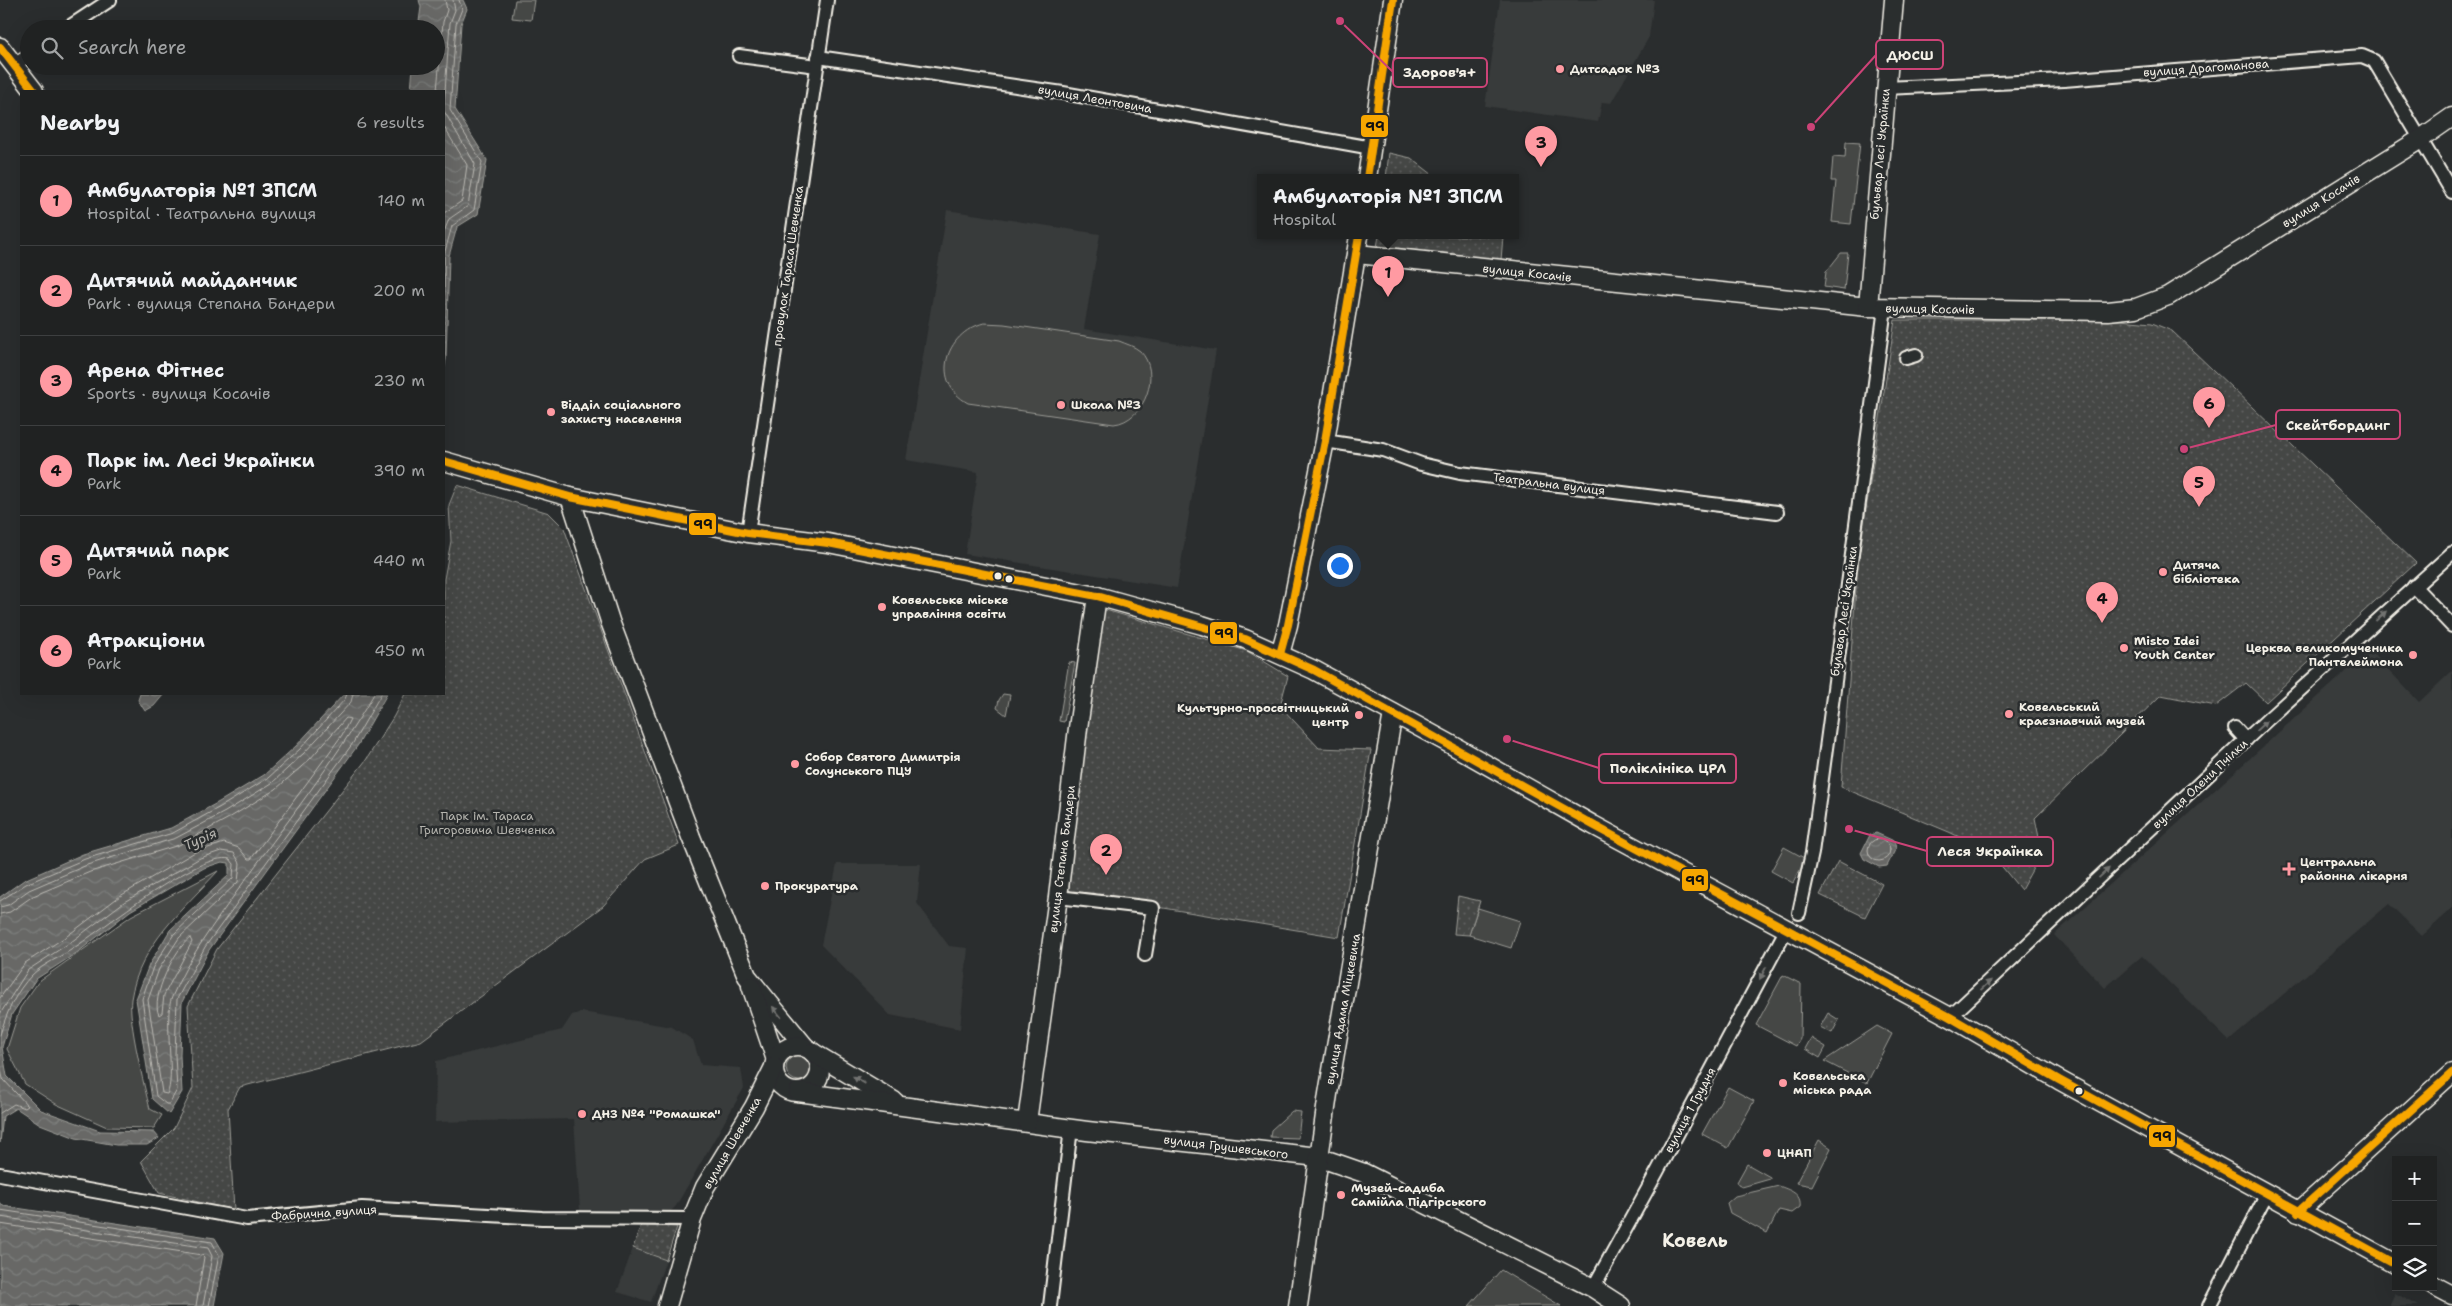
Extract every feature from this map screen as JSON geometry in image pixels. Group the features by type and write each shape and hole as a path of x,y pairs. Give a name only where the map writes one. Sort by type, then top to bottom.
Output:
{"street":[{"path":"80,20 110,0"},
{"name":"провулок Тараса Шевченка","path":"748,533 827,0"},
{"path":"1368,174 1393,0"},
{"name":"бульвар Лесі Українки","path":"1799,913 1812,852 1876,308 1885,88 1894,0"},
{"path":"0,48 20,73"},
{"name":"вулиця Леонтовича","path":"739,56 817,61 1063,93 1372,148"},
{"name":"вулиця Драгоманова","path":"1885,88 2064,80 2362,56 2374,61 2452,192"},
{"path":"14,65 20,61"},
{"path":"22,75 33,90"},
{"name":"вулиця Косачів","path":"1357,254 1876,308 2108,311 2144,306 2168,296 2420,140 2452,117"},
{"path":"1280,654 1288,625 1325,441 1359,239"},
{"name":"Театральна вулиця","path":"1325,441 1383,450 1421,464 1460,473 1777,512"},
{"path":"445,460 570,497 748,533 828,543 967,572 1097,596 1202,625 1280,654 1394,713 1786,930 1950,1017 2059,1080 2298,1212 2392,1262"},
{"path":"570,497 615,633 691,837 748,976 775,1064 778,1082 794,1092 901,1105"},
{"name":"вулиця Олени Пчілки","path":"1950,1017 2246,740 2452,553"},
{"path":"2414,586 2452,626"},
{"name":"вулиця Степана Бандери","path":"1027,1122 1097,596"},
{"name":"вулиця Адама Міцкевича","path":"1298,1306 1318,1157 1394,713"},
{"path":"2235,728 2246,740"},
{"path":"1058,897 1153,908 1145,955"},
{"name":"вулиця 1 Грудня","path":"1593,1288 1786,930"},
{"path":"748,976 817,1058 820,1073 813,1086 754,1107"},
{"path":"775,1064 780,1054 792,1046 809,1050"},
{"name":"вулиця Грушевського","path":"809,1050 901,1105 1071,1128 1318,1157 1364,1172 1593,1288 1621,1306"},
{"name":"вулиця Шевченка","path":"667,1306 692,1219 718,1163 754,1107 775,1064"},
{"path":"2298,1212 2452,1073"},
{"path":"1050,1306 1071,1128"},
{"name":"Фабрична вулиця","path":"0,1174 247,1219 362,1208 542,1218 692,1219"},
{"path":"2209,1306 2267,1194"},
{"path":"2437,1287 2452,1295"}],"shaded area":[{"name":"Дитсадок №3","path":"1500,0 1654,0 1649,37 1611,103 1602,102 1598,122 1485,106"},
{"name":"Школа №3","path":"947,210 1100,234 1084,329 1216,350 1177,588 965,554 978,472 906,460"},
{"name":"Центральна районна лікарня","path":"2370,650 2419,702 2452,671 2452,909 2422,936 2389,904 2229,1041 2142,956 2105,988 2054,935"},
{"path":"837,864 921,864 917,903 949,946 968,948 960,1029 890,1015 821,945"},
{"name":"ДНЗ №4 \"Ромашка\"","path":"582,1012 672,1027 693,1040 701,1065 741,1068 744,1088 676,1206 668,1214 580,1211 574,1119 435,1122 436,1061 562,1030 572,1015"},
{"path":"633,1248 666,1260 651,1302 617,1292"},
{"path":"2395,1293 2419,1306 2389,1306"}],"green space":[{"path":"515,0 534,0 531,20 512,18"},
{"path":"1846,142 1860,143 1851,224 1832,222 1836,181 1831,181 1833,157 1845,158"},
{"path":"1389,153 1411,158 1432,174 1386,174"},
{"path":"1378,239 1503,239 1501,260 1377,247"},
{"path":"1841,253 1848,253 1844,290 1824,287 1826,272"},
{"path":"1895,320 2120,320 2152,323 2172,331 2416,563 2266,702 2246,683 2216,706 2161,695 2035,818 2042,852 2021,890 1990,852 1949,832 1841,787 1858,562"},
{"path":"984,323 1004,324 1119,341 1130,345 1140,351 1150,371 1150,383 1142,405 1125,421 1114,424 968,403 956,394 949,383 946,371 947,359 952,347 960,337 971,328"},
{"name":"Парк ім. Тараса Григоровича Шевченка","path":"457,485 549,513 564,528 679,845 645,859 603,906 421,1041 240,1087 228,1109 234,1210 159,1193 141,1161 174,1128 193,1088 188,1006 217,949 366,760 394,716 404,695 445,695 445,574 451,541 449,505"},
{"path":"1102,609 1247,651 1288,676 1280,706 1319,748 1371,750 1339,937 1067,892"},
{"path":"1069,662 1075,663 1064,722 1059,721"},
{"path":"1003,694 1010,695 1006,715 997,708"},
{"path":"1784,847 1806,859 1793,883 1771,871"},
{"path":"1838,861 1882,884 1865,917 1820,895"},
{"path":"218,871 178,914 153,945 143,962 131,999 132,1022 137,1053 150,1109 162,1115 154,1128 107,1127 56,1104 25,1084 7,1049 20,1008 39,981 131,916"},
{"path":"1458,896 1480,901 1469,935 1454,934"},
{"path":"1478,908 1520,921 1511,948 1469,935"},
{"path":"1783,975 1801,984 1800,1039 1796,1046 1756,1025"},
{"path":"1828,1013 1839,1020 1832,1033 1820,1027"},
{"path":"1877,1026 1892,1034 1867,1083 1824,1061"},
{"path":"1811,1038 1826,1047 1820,1058 1805,1049"},
{"path":"799,1055 808,1059 812,1068 808,1077 799,1081 790,1077 786,1068 790,1059"},
{"path":"1728,1087 1754,1101 1728,1148 1702,1134"},
{"path":"1292,1111 1301,1112 1298,1138 1270,1137 1271,1130"},
{"path":"1819,1140 1831,1148 1812,1186 1796,1183"},
{"path":"1747,1164 1770,1177 1770,1179 1742,1187 1738,1185 1737,1182"},
{"path":"1779,1186 1797,1195 1800,1207 1792,1213 1779,1210 1767,1233 1730,1213 1727,1203 1735,1196"},
{"path":"641,1225 677,1227 666,1260 633,1248"},
{"path":"1501,1270 1561,1306 1469,1306"}],"water":[{"path":"419,0 463,0 467,9 461,24 455,109 487,160 478,214 457,227 449,256 445,365 445,90 411,90 412,75 445,75 445,20 419,20 421,7"},
{"path":"140,695 163,695 154,706 145,711 138,700"},
{"name":"Турія","path":"343,695 386,695 358,745 209,950 182,1002 180,1055 182,1092 169,1114 152,1099 136,999 149,965 170,930 229,875 229,863 222,862 204,868 130,911 78,952 36,979 12,1014 2,1047 7,1076 41,1110 100,1131 154,1132 159,1138 147,1145 116,1145 76,1138 40,1124 16,1108 3,1116 0,1143 0,897 24,880 83,854 171,828 264,775 296,746"},
{"path":"1876,833 1894,841 1896,848 1887,866 1879,867 1864,859 1861,853 1870,835"},
{"path":"0,1202 3,1206 215,1238 224,1253 214,1306 0,1306"}],"transit line":[{"name":"99","path":"1368,174 1393,0"},
{"name":"99","path":"0,47 20,73"},
{"name":"99","path":"22,75 33,90"},
{"name":"99","path":"1280,654 1288,625 1325,441 1359,239"},
{"name":"99","path":"445,461 570,497 748,533 828,543 1097,596 1245,639 1314,670 1593,825 1950,1017 2059,1080 2392,1262"},
{"name":"99","path":"2298,1212 2452,1073"}],"place":[{"name":"Здоров'я+","path":"1340,21"},
{"name":"Дитсадок №3","path":"1560,69"},
{"name":"ДЮСШ","path":"1811,127"},
{"name":"Арена Фітнес","path":"1541,167"},
{"name":"Амбулаторія №1 ЗПСМ","path":"1388,297"},
{"name":"Школа №3","path":"1061,405"},
{"name":"Відділ соціального захисту населення","path":"551,412"},
{"name":"Атракціони","path":"2209,428"},
{"name":"Скейтбординг","path":"2184,449"},
{"name":"Дитячий парк","path":"2199,507"},
{"name":"Дитяча бібліотека","path":"2163,572"},
{"name":"Ковельське міське управління освіти","path":"882,607"},
{"name":"Парк ім. Лесі Українки","path":"2102,623"},
{"name":"Misto Idei Youth Center","path":"2124,648"},
{"name":"Церква великомученика Пантелеймона","path":"2413,655"},
{"name":"Ковельський краєзнавчий музей","path":"2009,714"},
{"name":"Культурно-просвітницький центр","path":"1359,715"},
{"name":"Поліклініка ЦРЛ","path":"1507,739"},
{"name":"Собор Святого Димитрія Солунського ПЦУ","path":"795,764"},
{"name":"Леся Українка","path":"1849,829"},
{"name":"Центральна районна лікарня","path":"2289,869"},
{"name":"Дитячий майданчик","path":"1106,875"},
{"name":"Прокуратура","path":"765,886"},
{"name":"Ковельська міська рада","path":"1783,1083"},
{"name":"ДНЗ №4 \"Ромашка\"","path":"582,1114"},
{"name":"ЦНАП","path":"1767,1153"},
{"name":"Музей-садиба Самійла Підгірського","path":"1341,1195"}],"district":[{"name":"Ковель","path":"1695,1241"}]}
